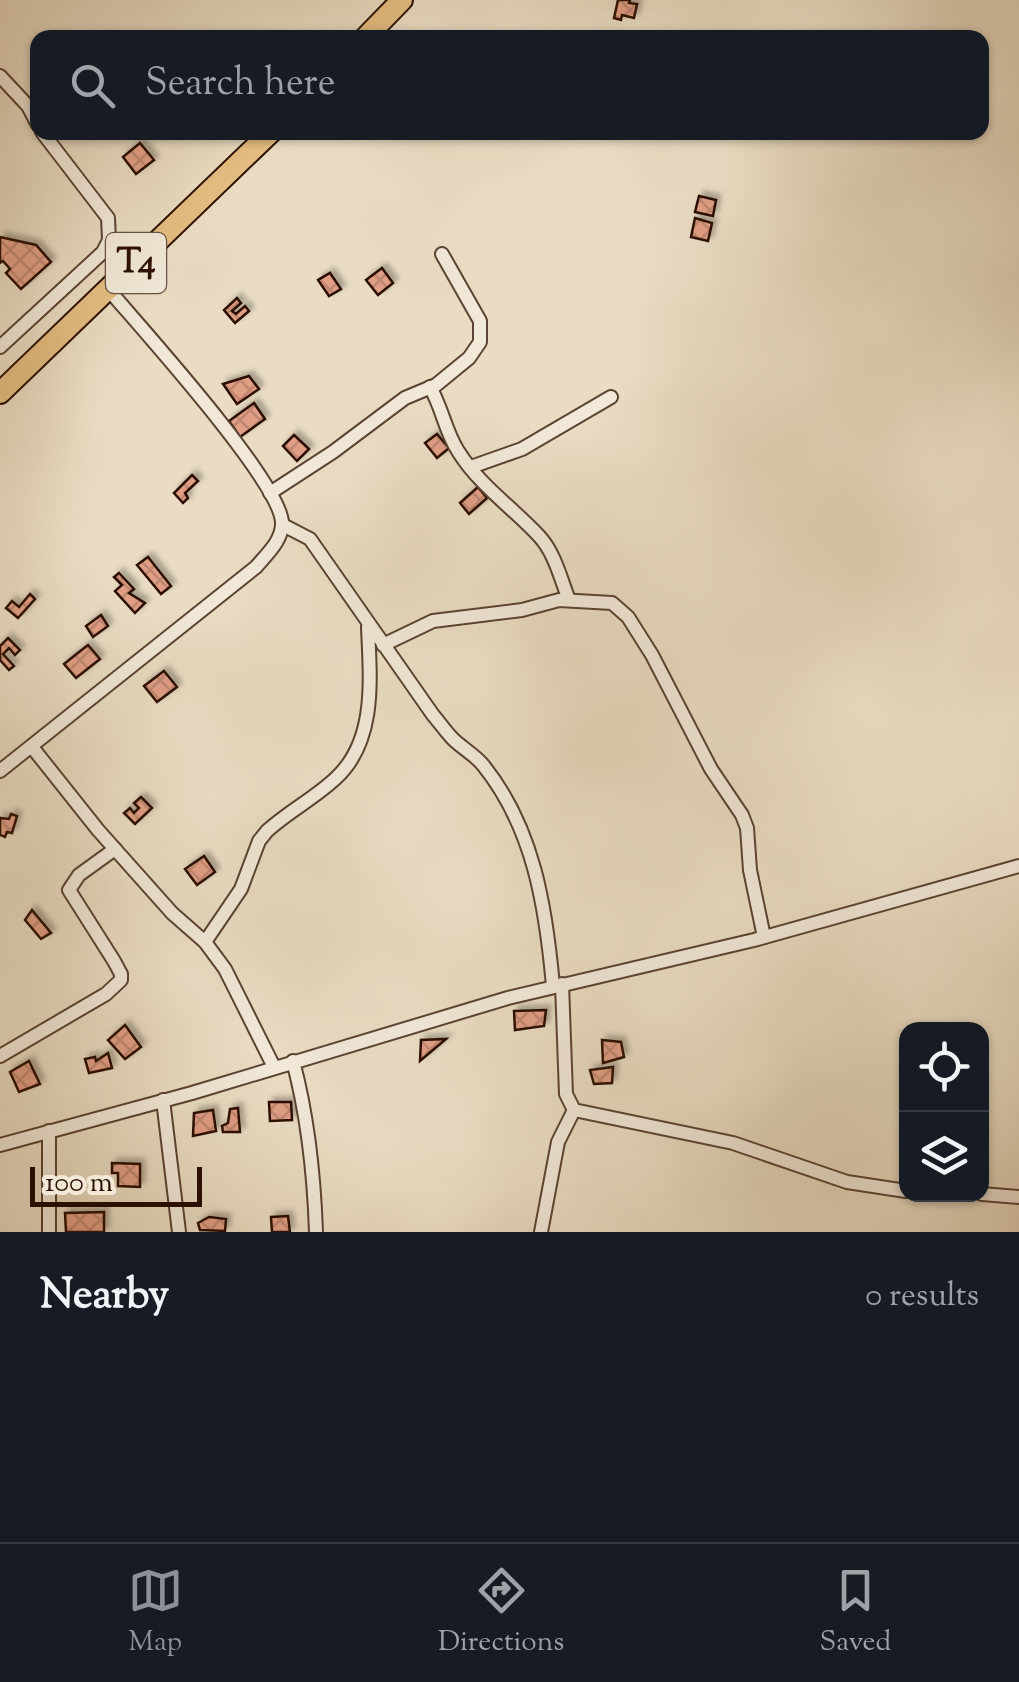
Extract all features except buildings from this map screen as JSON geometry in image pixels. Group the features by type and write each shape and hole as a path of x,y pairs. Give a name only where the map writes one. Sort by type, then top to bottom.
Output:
{"highway":[{"path":"373,30 402,0"},
{"name":"T4","path":"0,393 263,140"}],"street":[{"path":"0,76 30,110"},
{"path":"0,347 103,252 109,240 108,218 48,140"},
{"path":"270,493 405,398 453,373 469,358 482,336 474,307 442,254"},
{"path":"0,771 256,567 271,551 283,526 279,506 220,422 108,289"},
{"path":"430,387 458,451 495,496 540,537 569,600"},
{"path":"471,467 522,450 595,403 611,397"},
{"path":"283,526 310,538 433,715 453,739 481,762 505,798 529,849 542,892 558,985 566,1094 574,1110"},
{"path":"383,646 433,621 569,600 612,603 628,616 652,655 710,769 742,815 764,937"},
{"path":"204,942 241,889 259,841 267,831 340,775 358,750 370,700 368,625"},
{"path":"32,747 116,850 225,969 274,1067"},
{"path":"0,1056 106,994 120,980 121,974 69,890 79,875 116,850"},
{"path":"0,1145 558,985 764,937 1019,866"},
{"path":"293,1062 311,1154 316,1232"},
{"path":"163,1100 180,1232"},
{"path":"574,1110 733,1143 847,1182 899,1189"},
{"path":"540,1232 558,1142 574,1110"},
{"path":"49,1131 49,1232"},
{"path":"989,1195 1019,1197"}]}
